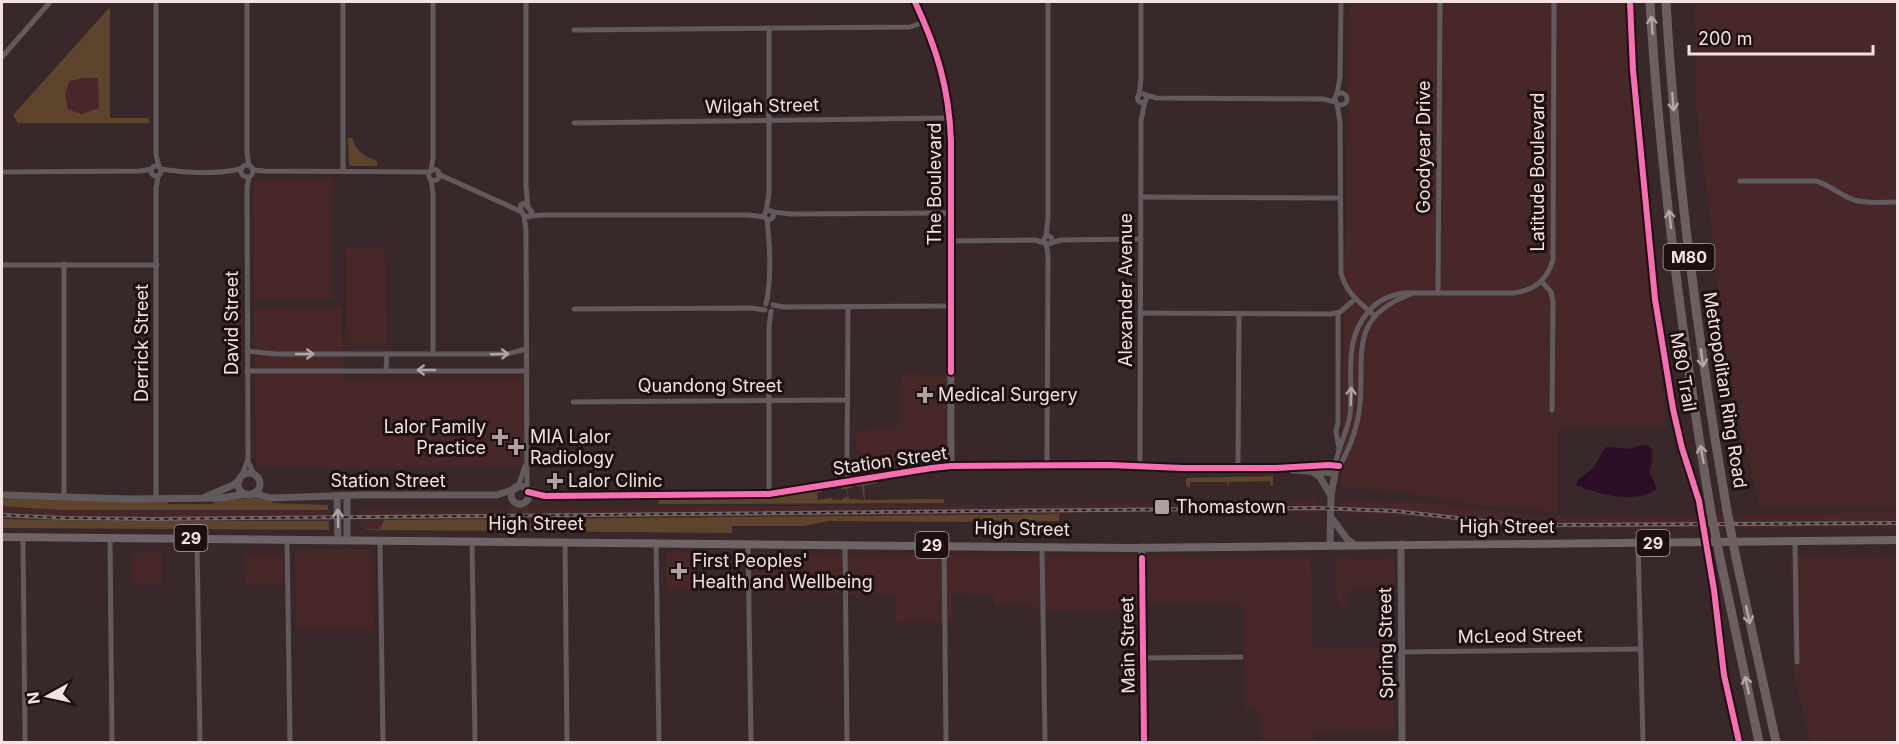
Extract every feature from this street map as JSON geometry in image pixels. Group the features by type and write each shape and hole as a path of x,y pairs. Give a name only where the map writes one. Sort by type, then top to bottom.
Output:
{"highway":[{"name":"Metropolitan Ring Road","path":"1650,2 1664,176 1697,424 1711,512 1759,742"},
{"name":"Metropolitan Ring Road","path":"1666,2 1682,201 1709,403 1736,558 1776,742"}],"main road":[{"name":"High Street","path":"2,537 1142,547 1898,540"}],"street":[{"path":"2,57 50,2"},
{"name":"Derrick Street","path":"156,2 156,498"},
{"name":"David Street","path":"247,2 248,459 254,475"},
{"path":"343,2 343,171"},
{"path":"433,2 433,354"},
{"path":"526,2 526,462 529,497 526,502 520,504 514,500 512,493 526,462"},
{"name":"The Boulevard","path":"915,2 942,69 950,118 951,466"},
{"path":"1047,465 1048,2"},
{"name":"Alexander Avenue","path":"1140,466 1142,2"},
{"path":"1341,2 1341,77 1337,99 1340,122 1341,273 1355,299 1375,316"},
{"name":"Goodyear Drive","path":"1438,292 1440,2"},
{"name":"Latitude Boulevard","path":"1542,282 1550,272 1553,260 1554,2"},
{"path":"574,30 910,27 925,22"},
{"path":"768,494 769,28"},
{"path":"1340,122 1347,99 1341,77"},
{"path":"1143,98 1337,99 1345,94"},
{"path":"1337,99 1345,104"},
{"name":"Wilgah Street","path":"574,123 950,118"},
{"path":"2,172 414,172 456,183 505,205 543,215 564,216 951,213"},
{"path":"1740,181 1816,181 1827,184 1854,200 1898,202"},
{"path":"1141,197 1340,198"},
{"path":"951,241 1141,239"},
{"path":"2,264 157,265"},
{"path":"64,264 64,497"},
{"path":"1337,468 1336,459 1350,416 1354,333 1369,310 1394,294 1415,292 1514,293 1525,292 1542,282 1551,292 1552,301 1552,410"},
{"path":"1330,545 1331,496 1337,468 1353,437 1358,418 1362,339 1375,316 1393,302 1415,292"},
{"path":"1141,313 1338,313 1355,299"},
{"path":"848,306 847,471 849,481"},
{"path":"574,309 951,306"},
{"path":"1338,313 1338,422 1336,431 1340,450"},
{"path":"1238,468 1239,314"},
{"path":"247,351 276,354 507,354 526,350"},
{"path":"386,371 387,354"},
{"path":"1351,363 1360,363"},
{"path":"247,371 527,371"},
{"name":"Quandong Street","path":"573,402 847,400"},
{"path":"1350,416 1358,418"},
{"name":"David Street","path":"240,478 248,459"},
{"name":"Station Street","path":"528,491 545,496 768,494 951,466 1337,468"},
{"name":"Station Street","path":"1276,468 1312,471 1337,468"},
{"path":"1312,471 1320,477 1331,496"},
{"path":"259,483 258,489 250,494 241,491 240,478 248,473 254,475 266,491 279,497"},
{"name":"Station Street","path":"203,498 222,491 240,478"},
{"path":"516,488 523,487 528,491"},
{"name":"Station Street","path":"496,495 516,488"},
{"name":"Station Street","path":"2,495 156,498 228,498 250,494 271,498 496,495 514,500"},
{"path":"337,496 343,539"},
{"path":"343,539 346,496"},
{"name":"Station Street","path":"526,502 545,496"},
{"path":"1331,517 1354,545"},
{"path":"23,537 25,742"},
{"path":"110,537 112,742"},
{"path":"197,538 200,742"},
{"path":"287,539 290,742"},
{"path":"380,539 383,742"},
{"path":"472,540 475,742"},
{"path":"565,541 567,742"},
{"path":"656,542 659,742"},
{"path":"1795,542 1797,662"},
{"path":"748,543 751,742"},
{"path":"1638,543 1643,742"},
{"path":"845,544 847,742"},
{"name":"Spring Street","path":"1401,544 1402,742"},
{"path":"944,545 946,742"},
{"path":"1042,546 1045,742"},
{"name":"Main Street","path":"1142,547 1144,742"},
{"name":"McLeod Street","path":"1401,652 1640,649"},
{"path":"1143,658 1241,657"}],"shaded area":[{"path":"1349,2 1629,2 1646,227 1667,429 1558,429 1559,512 1489,507 1400,492 1341,487"},
{"path":"1694,2 1897,2 1897,509 1760,509 1728,371 1722,335 1714,246 1697,121"},
{"path":"110,7 110,118 149,118 149,123 18,123 13,115","holes":["98,78 99,108 81,114 68,109 65,94 70,81"]},
{"path":"99,78 99,108 81,114 70,110 66,104 65,94 70,81"},
{"path":"348,138 352,138 361,152 377,161 377,166 351,166"},
{"path":"258,179 335,179 332,229 332,293 334,300 254,300 254,183"},
{"path":"385,247 387,345 347,345 345,248"},
{"path":"342,306 344,379 525,378 524,464 519,468 264,468 256,466 254,307"},
{"path":"901,374 946,375 947,458 857,476 856,432 900,424"},
{"path":"1647,445 1652,449 1652,463 1649,471 1657,489 1648,494 1628,497 1606,495 1576,485 1581,477 1595,466 1606,447 1629,449"},
{"path":"1273,476 1273,486 1270,481 1229,482 1229,487 1227,482 1190,482 1190,488 1186,486 1186,478"},
{"path":"877,480 877,483 864,486 865,500 943,499 944,503 657,504 660,499 765,498 821,490 822,492 817,493 818,500 832,498 843,500 848,497 846,489 841,489 841,486 851,485 853,487 847,489 849,499 864,500 862,486 857,487 857,484"},
{"path":"255,498 272,501 272,503 328,505 328,510 59,510 2,506 2,499 213,504 214,501"},
{"path":"1217,499 1318,499 1318,510 1317,513 1217,513 1217,510 956,516 533,519 533,524 509,524 507,509 508,507 1217,504"},
{"path":"1345,499 1429,503 1579,517 1897,512 1897,530 1880,527 1519,528 1403,516 1344,513"},
{"path":"2,506 59,510 162,511 162,521 2,519"},
{"path":"505,507 504,519 385,520 380,529 365,529 357,522 358,509"},
{"path":"327,510 327,521 164,521 164,511"},
{"path":"1059,514 1059,521 1010,522 984,519 966,522 828,521 804,526 732,526 732,533 507,531 507,522 509,524 532,524 533,519"},
{"path":"2,519 329,521 329,530 2,528"},
{"path":"500,519 505,523 505,531 365,530 380,529 384,520"},
{"path":"297,549 371,549 374,631 297,630 295,552"},
{"name":"First Peoples' Health and Wellbeing","path":"668,552 693,552 692,589 666,589 666,554"},
{"path":"132,553 162,553 162,584 132,584"},
{"path":"283,553 283,585 248,585 245,582 245,554"},
{"path":"746,553 1311,557 1312,648 1394,648 1394,734 1314,733 1314,742 1261,742 1260,710 1245,710 1243,606 1147,606 1147,610 1037,611 1036,606 994,606 994,595 952,594 952,621 896,623 896,595 747,592"},
{"path":"1384,555 1394,555 1394,591 1348,590 1347,607 1337,606 1336,556 1352,556 1353,561 1383,560"},
{"path":"1897,556 1897,742 1811,742 1794,675 1790,557"}],"railway":[{"path":"2,515 152,519 1319,508 1395,511 1494,522 1549,525 1898,523"}],"cycle path":[{"path":"915,2 930,36 945,86 950,122 951,372"},
{"name":"M80 Trail","path":"1630,2 1633,70 1655,299 1673,409 1682,448 1699,501 1714,590 1724,675 1739,742"},
{"path":"528,492 545,496 769,494 951,466 1109,465 1183,468 1339,466"},
{"path":"1142,558 1144,742"}],"place":[{"name":"Medical Surgery","path":"925,395"},
{"name":"Lalor Family Practice","path":"500,437"},
{"name":"MIA Lalor Radiology","path":"516,447"},
{"name":"Lalor Clinic","path":"555,481"},
{"name":"Thomastown","path":"1162,507"},
{"name":"First Peoples' Health and Wellbeing","path":"679,571"}]}
